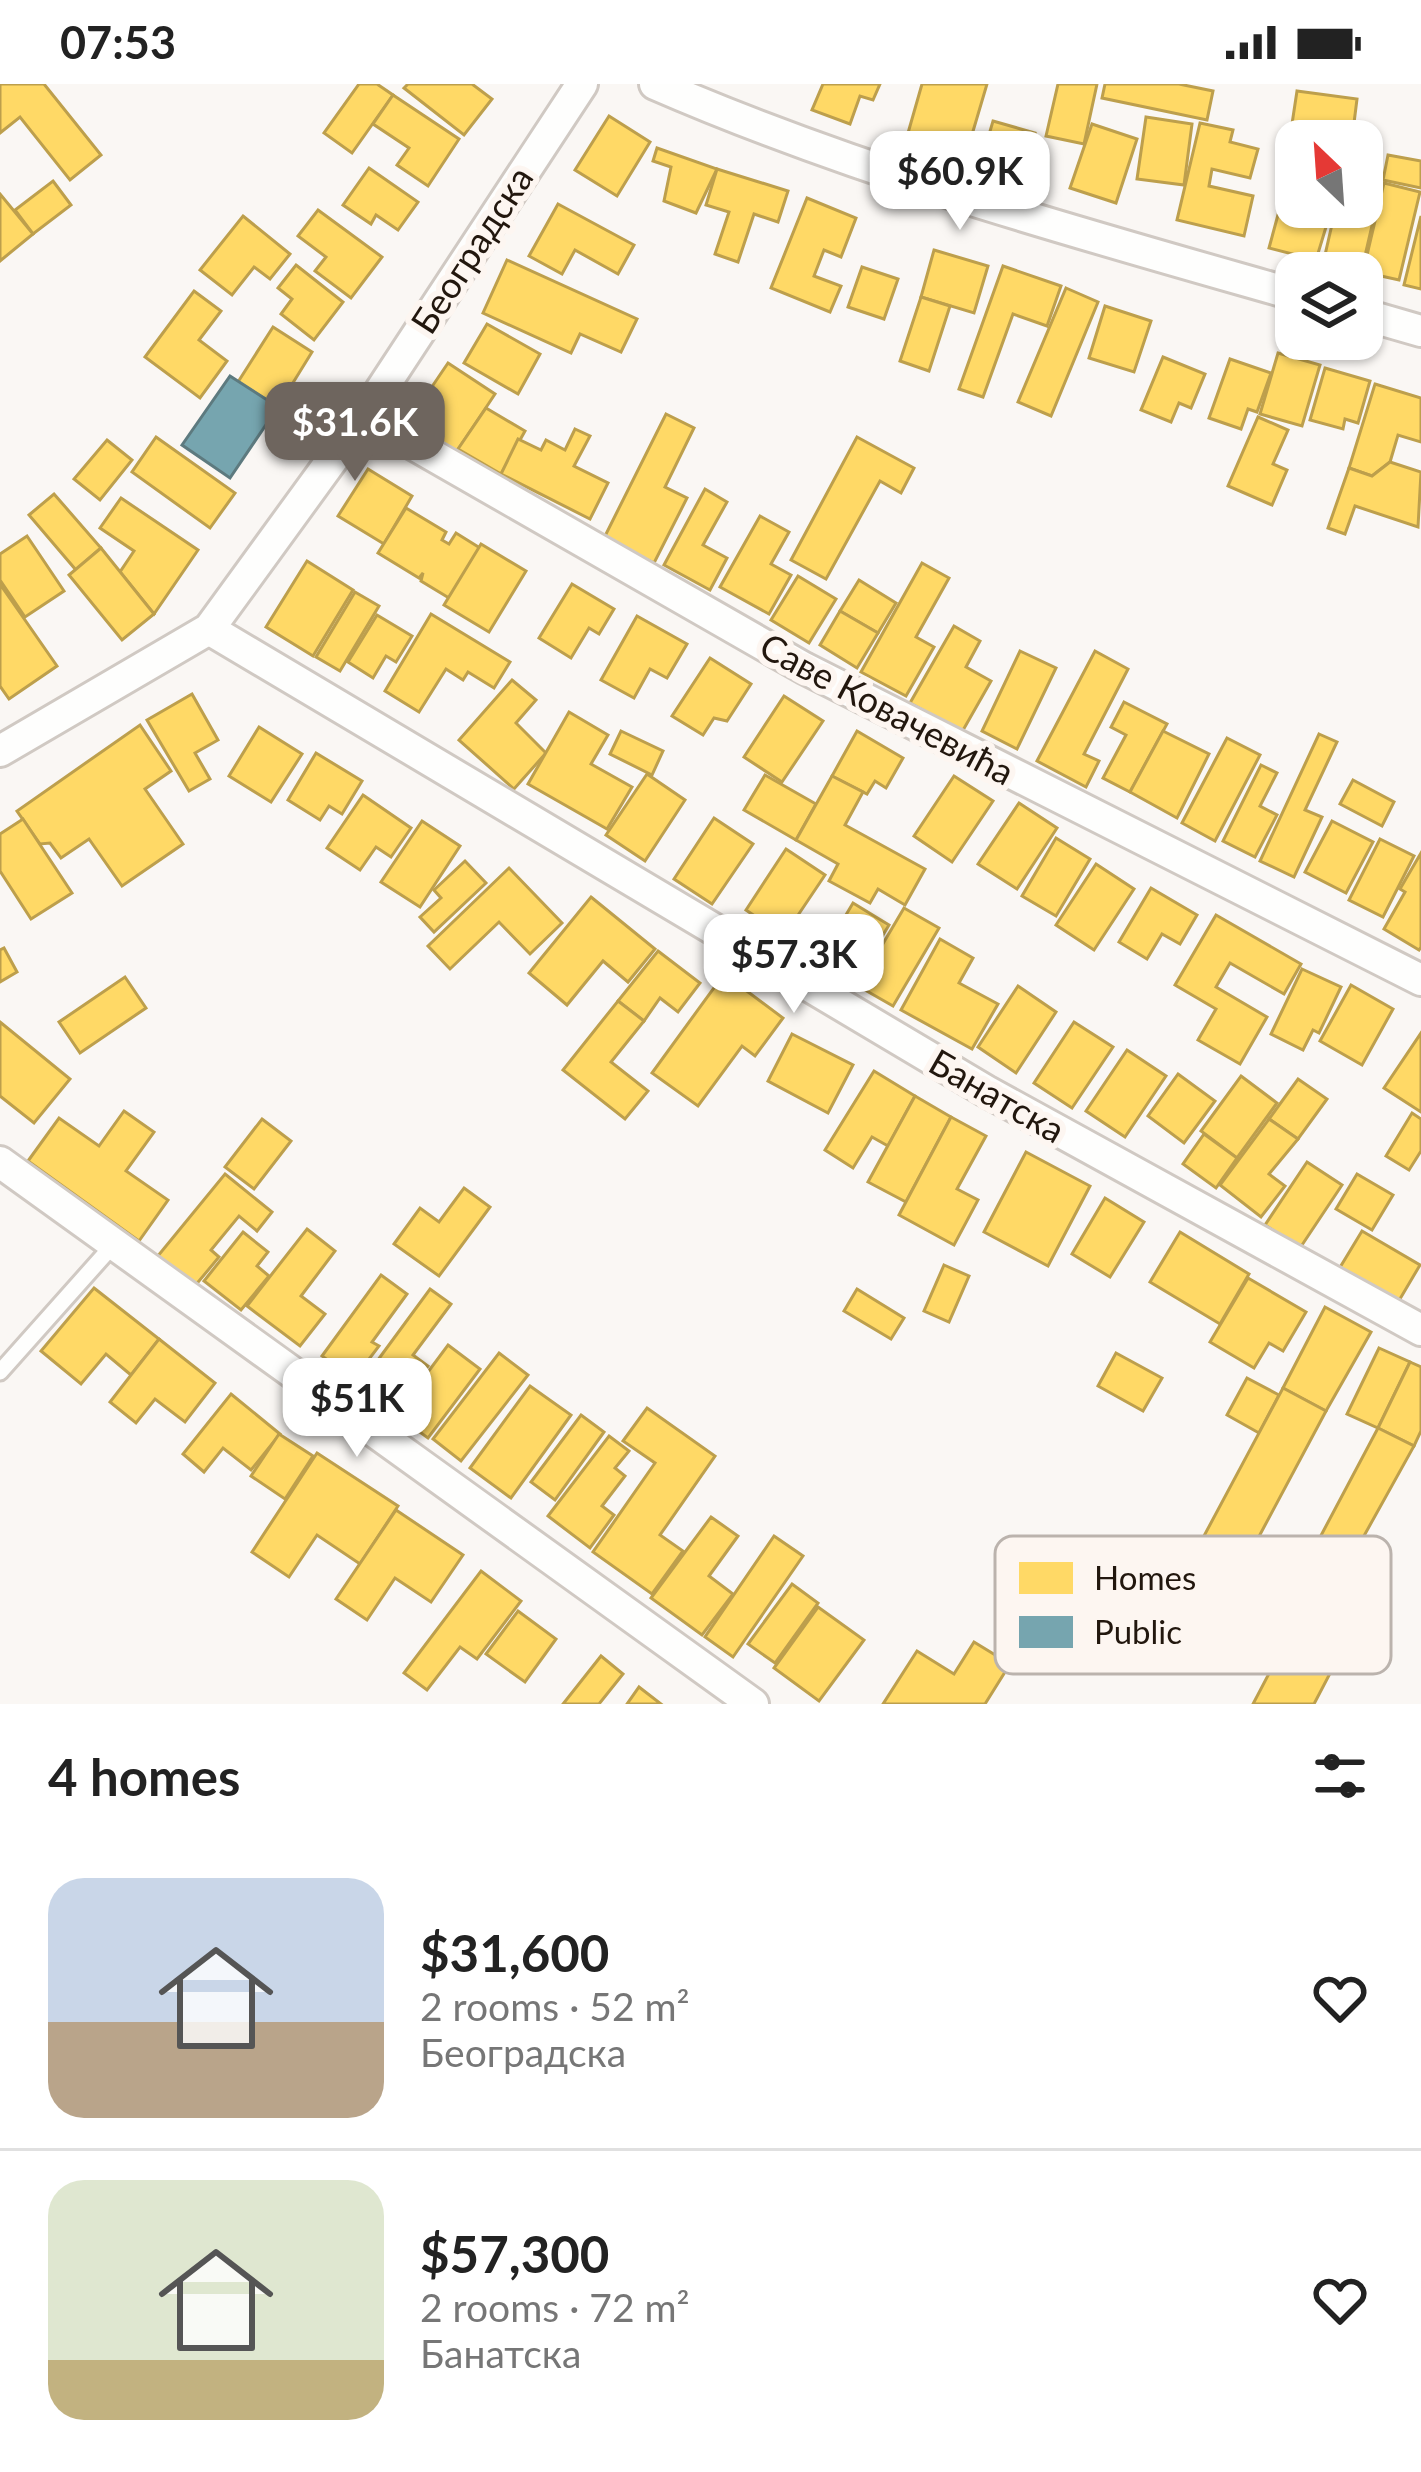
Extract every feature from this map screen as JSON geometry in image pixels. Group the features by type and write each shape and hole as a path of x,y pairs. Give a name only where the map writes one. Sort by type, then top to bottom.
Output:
{"street":[{"name":"Београдска","path":"0,751 209,629 364,416 581,84"},
{"path":"655,84 737,120 957,198 1275,289"},
{"path":"1383,320 1421,331"},
{"name":"Саве Ковачевића","path":"364,416 804,668 1421,980"},
{"name":"Банатска","path":"209,629 986,1091 1421,1330"},
{"path":"0,1162 753,1704"}],"lane":[{"path":"0,1372 114,1244"}],"building: Homes":[{"path":"0,84 44,84 101,155 70,180 20,117 0,133"},
{"path":"359,84 377,84 393,95 352,153 324,133"},
{"path":"408,84 472,84 492,99 464,135 404,88"},
{"path":"823,84 880,84 873,100 860,96 850,124 812,110"},
{"path":"922,84 987,84 963,165 904,147"},
{"path":"1058,84 1097,84 1084,144 1046,136"},
{"path":"1105,84 1179,84 1213,91 1207,120 1102,98"},
{"path":"1297,91 1357,99 1354,120 1293,120"},
{"path":"393,95 459,139 428,186 397,165 409,148 373,124"},
{"path":"609,116 650,142 617,196 575,170"},
{"path":"1146,117 1192,124 1184,185 1137,179"},
{"path":"993,121 1035,133 1020,184 978,172"},
{"path":"1200,123 1233,130 1230,142 1258,149 1250,178 1212,169 1209,186 1253,196 1244,236 1177,220"},
{"path":"1092,124 1137,139 1116,203 1070,188"},
{"path":"657,148 717,169 696,213 664,201 671,167 653,161"},
{"path":"1388,155 1421,161 1421,188 1383,180"},
{"path":"369,168 418,202 398,230 376,215 371,224 343,205"},
{"path":"717,169 788,191 778,222 754,214 738,262 715,254 729,212 706,205"},
{"path":"53,181 71,205 33,234 15,210"},
{"path":"1384,183 1420,192 1399,280 1383,276 1383,252 1368,252 1373,228 1383,228"},
{"path":"0,194 33,234 0,261"},
{"path":"807,198 856,218 841,257 824,250 814,276 841,286 830,312 771,288"},
{"path":"558,204 634,245 618,274 575,250 562,274 529,256"},
{"path":"318,210 382,257 351,298 315,271 326,257 298,236"},
{"path":"243,216 290,254 270,279 254,267 232,295 200,270"},
{"path":"1421,216 1421,289 1404,285"},
{"path":"1275,226 1326,228 1318,252 1269,248"},
{"path":"1331,228 1371,228 1366,252 1326,252"},
{"path":"934,250 988,266 974,313 921,297"},
{"path":"507,260 637,319 621,352 580,334 571,353 483,313"},
{"path":"296,265 343,302 314,340 281,314 292,299 278,288"},
{"path":"1003,266 1061,286 1047,326 1013,314 983,397 959,389"},
{"path":"862,267 898,279 884,319 848,307"},
{"path":"1066,288 1098,302 1051,416 1018,402"},
{"path":"194,291 221,311 199,340 227,361 200,398 145,357"},
{"path":"921,297 950,306 929,371 900,361"},
{"path":"1105,306 1151,321 1134,372 1089,358"},
{"path":"487,324 540,354 518,394 464,363"},
{"path":"273,327 312,352 278,407 238,382"},
{"path":"1163,357 1205,374 1191,408 1179,403 1171,422 1141,410"},
{"path":"1230,359 1271,373 1257,412 1248,409 1241,429 1209,418"},
{"path":"1276,360 1320,365 1302,426 1260,414"},
{"path":"448,363 495,394 451,460 404,428"},
{"path":"1325,368 1370,381 1358,423 1345,419 1343,429 1310,420"},
{"path":"1375,384 1421,398 1421,442 1398,435 1390,462 1372,476 1349,468"},
{"path":"486,408 525,431 501,474 458,449"},
{"path":"666,414 694,428 665,487 687,498 654,563 604,538"},
{"path":"1258,417 1288,430 1273,464 1287,470 1272,505 1228,486"},
{"path":"575,429 590,436 574,466 608,483 590,519 501,474 518,439 541,450 546,440 565,450"},
{"path":"156,437 235,493 210,528 132,472"},
{"path":"857,437 914,468 901,493 880,481 826,579 791,560"},
{"path":"107,440 132,460 100,500 74,479"},
{"path":"1390,462 1421,472 1418,527 1355,506 1345,534 1328,528 1349,468 1372,476"},
{"path":"368,469 412,496 384,544 338,516"},
{"path":"705,489 727,502 703,545 727,558 710,590 664,565"},
{"path":"54,494 101,548 76,570 29,515"},
{"path":"121,498 198,550 154,614 120,572 134,551 100,528"},
{"path":"406,508 446,532 442,540 449,544 456,533 480,548 449,598 421,581 423,573 419,578 378,553"},
{"path":"760,516 789,532 771,564 791,575 769,614 720,587"},
{"path":"27,536 64,591 25,617 0,580 0,554"},
{"path":"481,544 526,571 489,632 444,605"},
{"path":"101,548 154,614 122,640 69,575"},
{"path":"307,561 353,590 313,656 266,627"},
{"path":"922,563 949,578 916,637 934,647 906,696 861,672"},
{"path":"798,576 836,599 809,643 771,620"},
{"path":"859,580 896,603 878,633 840,611"},
{"path":"0,584 57,666 9,699 0,686"},
{"path":"572,584 614,609 599,634 589,628 571,658 539,638"},
{"path":"355,592 379,606 340,671 316,657"},
{"path":"840,611 878,633 857,668 820,645"},
{"path":"431,614 510,662 494,688 468,672 463,680 446,669 419,712 385,691"},
{"path":"377,615 412,636 396,662 386,656 373,678 348,662"},
{"path":"637,616 687,644 667,678 650,669 634,698 601,680"},
{"path":"954,626 980,641 966,667 991,681 962,732 910,703"},
{"path":"1020,651 1056,668 1017,749 982,731"},
{"path":"1095,651 1128,669 1084,754 1099,761 1086,787 1037,761"},
{"path":"710,658 751,684 727,721 714,718 703,735 672,716"},
{"path":"512,680 536,700 516,723 546,753 514,789 459,740"},
{"path":"192,694 218,740 195,753 210,779 189,791 147,720"},
{"path":"784,696 823,721 782,782 744,757"},
{"path":"1124,702 1167,724 1130,792 1103,778 1126,735 1111,727"},
{"path":"569,712 608,735 591,764 632,787 607,829 528,784"},
{"path":"140,725 171,771 145,789 183,844 122,886 89,839 61,858 50,843 40,844 17,811"},
{"path":"259,727 302,754 271,802 229,776"},
{"path":"621,731 663,751 652,775 610,754"},
{"path":"857,731 903,758 886,788 875,781 867,794 832,776"},
{"path":"1163,731 1209,754 1177,818 1130,792"},
{"path":"1319,734 1337,742 1305,810 1322,817 1294,877 1260,861"},
{"path":"1227,738 1260,755 1215,841 1182,823"},
{"path":"316,753 362,781 342,814 329,806 320,820 288,800"},
{"path":"1261,765 1277,773 1260,806 1277,815 1255,857 1223,841"},
{"path":"647,774 685,800 645,861 606,835"},
{"path":"765,775 816,804 796,840 744,810"},
{"path":"832,776 863,792 845,825 925,869 905,905 878,889 870,903 829,881 838,864 796,840"},
{"path":"954,776 993,801 952,862 914,836"},
{"path":"1353,780 1394,802 1382,826 1340,804"},
{"path":"363,795 411,828 391,857 376,847 360,870 327,848"},
{"path":"1019,803 1057,828 1017,889 978,864"},
{"path":"714,818 753,844 712,904 674,879"},
{"path":"23,819 72,893 31,919 0,871 0,834"},
{"path":"422,821 460,846 420,907 381,882"},
{"path":"1332,821 1373,842 1346,893 1305,872"},
{"path":"1056,838 1090,859 1056,916 1022,896"},
{"path":"1380,839 1414,856 1383,917 1349,900"},
{"path":"786,849 825,875 784,936 746,910"},
{"path":"1421,853 1421,947 1419,950 1384,929"},
{"path":"465,861 486,883 434,932 420,917 441,898 434,890"},
{"path":"1096,864 1134,889 1094,950 1056,925"},
{"path":"509,868 562,923 530,954 499,922 450,969 428,946"},
{"path":"1151,888 1197,915 1180,944 1162,934 1147,959 1119,942"},
{"path":"591,897 655,949 628,982 603,961 567,1005 529,973"},
{"path":"853,903 889,925 857,978 821,957"},
{"path":"904,908 939,928 893,1006 858,986"},
{"path":"1216,915 1301,964 1284,994 1230,963 1216,987 1267,1017 1240,1064 1198,1040 1216,1009 1175,985"},
{"path":"940,939 973,958 959,983 998,1004 972,1049 901,1010"},
{"path":"4,948 17,972 0,982 0,950"},
{"path":"658,951 700,983 678,1012 660,998 644,1021 618,1001"},
{"path":"1302,969 1341,987 1319,1033 1313,1030 1303,1050 1271,1034"},
{"path":"724,974 783,1018 755,1056 742,1046 698,1106 652,1073"},
{"path":"125,977 146,1008 80,1053 59,1022"},
{"path":"1351,985 1393,1009 1362,1065 1320,1041"},
{"path":"1018,986 1056,1012 1016,1073 978,1047"},
{"path":"618,1001 644,1021 611,1062 648,1091 625,1119 563,1070"},
{"path":"0,1022 70,1079 34,1123 0,1096"},
{"path":"1074,1022 1113,1047 1072,1108 1034,1083"},
{"path":"1421,1033 1421,1112 1384,1088"},
{"path":"792,1034 853,1065 828,1113 768,1081"},
{"path":"1127,1050 1166,1076 1125,1137 1086,1111"},
{"path":"874,1071 915,1096 888,1146 872,1137 853,1168 825,1150"},
{"path":"1178,1074 1215,1101 1184,1143 1148,1116"},
{"path":"1241,1076 1277,1103 1237,1158 1201,1131"},
{"path":"1298,1079 1327,1099 1298,1139 1269,1119"},
{"path":"915,1096 951,1117 906,1202 868,1182"},
{"path":"124,1111 154,1132 126,1171 168,1200 139,1241 28,1161 59,1118 99,1146"},
{"path":"1412,1113 1421,1119 1421,1151 1409,1170 1386,1156"},
{"path":"951,1117 986,1136 957,1189 978,1200 954,1245 899,1215"},
{"path":"262,1119 291,1141 254,1189 225,1167"},
{"path":"1269,1119 1298,1139 1269,1174 1285,1186 1261,1217 1220,1185"},
{"path":"1204,1134 1237,1158 1216,1188 1183,1164"},
{"path":"1026,1152 1090,1186 1048,1266 984,1232"},
{"path":"1307,1162 1342,1185 1300,1248 1265,1225"},
{"path":"225,1174 272,1212 257,1231 239,1216 211,1250 219,1257 194,1287 157,1257"},
{"path":"1357,1174 1393,1195 1372,1230 1336,1209"},
{"path":"464,1188 490,1207 439,1276 394,1244 420,1208 439,1222"},
{"path":"1105,1198 1144,1222 1110,1277 1072,1254"},
{"path":"307,1229 335,1251 301,1296 325,1314 300,1346 247,1306"},
{"path":"1362,1231 1420,1265 1397,1304 1339,1269"},
{"path":"243,1232 268,1252 257,1266 269,1276 241,1310 204,1281"},
{"path":"1180,1232 1249,1274 1220,1324 1150,1282"},
{"path":"944,1265 969,1276 949,1322 924,1311"},
{"path":"381,1275 407,1294 372,1342 379,1346 354,1379 322,1356"},
{"path":"1248,1278 1306,1312 1283,1351 1269,1343 1254,1368 1210,1342"},
{"path":"94,1288 159,1339 131,1375 106,1354 81,1384 41,1351"},
{"path":"430,1289 451,1304 413,1355 428,1366 397,1408 361,1383"},
{"path":"857,1289 904,1318 891,1339 844,1311"},
{"path":"1325,1307 1371,1332 1326,1411 1283,1388"},
{"path":"159,1339 215,1383 185,1422 155,1399 136,1423 110,1402"},
{"path":"448,1345 480,1369 428,1438 396,1415"},
{"path":"1379,1348 1410,1362 1378,1428 1347,1414"},
{"path":"499,1353 528,1375 461,1461 433,1439"},
{"path":"1116,1353 1162,1378 1143,1411 1098,1386"},
{"path":"1410,1362 1421,1367 1421,1431 1414,1446 1378,1428"},
{"path":"1247,1378 1279,1395 1259,1433 1227,1415"},
{"path":"530,1386 571,1415 511,1498 470,1468"},
{"path":"1283,1388 1326,1411 1259,1536 1204,1536"},
{"path":"231,1394 280,1434 251,1470 223,1448 204,1472 183,1454"},
{"path":"647,1408 715,1456 660,1535 683,1551 652,1594 593,1552 655,1463 623,1441"},
{"path":"581,1415 604,1432 555,1500 531,1482"},
{"path":"1378,1428 1414,1446 1364,1536 1321,1536"},
{"path":"279,1434 313,1456 285,1499 251,1476"},
{"path":"609,1436 629,1451 615,1468 625,1476 602,1506 614,1515 590,1548 548,1516"},
{"path":"317,1453 398,1506 360,1564 317,1535 289,1577 252,1552"},
{"path":"396,1510 463,1555 431,1602 395,1578 367,1620 336,1599"},
{"path":"711,1517 738,1536 709,1576 733,1594 702,1635 651,1598"},
{"path":"774,1536 803,1556 733,1657 705,1637"},
{"path":"481,1571 521,1601 477,1659 460,1647 427,1690 404,1673"},
{"path":"792,1584 818,1603 775,1663 748,1644"},
{"path":"818,1607 864,1640 819,1701 774,1668"},
{"path":"518,1611 556,1639 525,1682 486,1654"},
{"path":"974,1642 995,1655 995,1674 1004,1674 985,1704 883,1704 917,1651 954,1674"},
{"path":"601,1656 623,1674 599,1704 563,1704"},
{"path":"1269,1674 1330,1674 1314,1704 1253,1704"},
{"path":"639,1687 661,1704 627,1704"}],"building: Public":[{"path":"230,376 278,407 230,478 182,445"}]}
